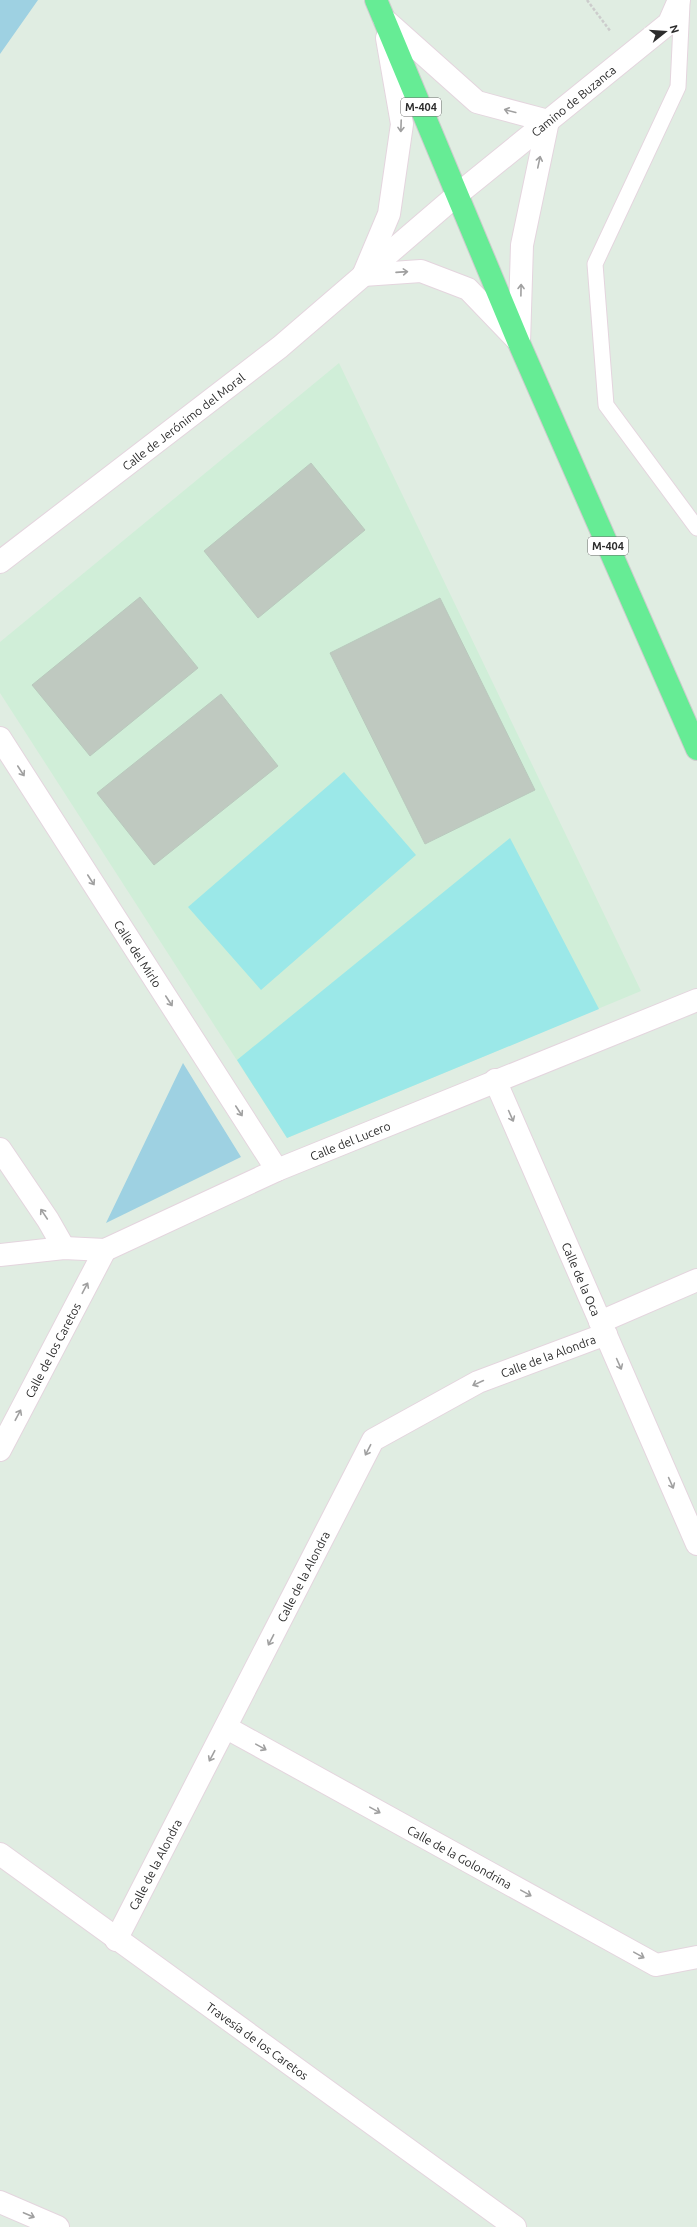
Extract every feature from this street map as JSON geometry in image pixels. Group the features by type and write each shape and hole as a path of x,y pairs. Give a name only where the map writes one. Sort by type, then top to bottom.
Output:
{"main road":[{"name":"M-404","path":"380,10 520,343 697,749"}],"street":[{"name":"Camino de Buzanca","path":"458,194 669,23 679,0"},
{"path":"380,10 477,102 548,121 522,246 520,343"},
{"name":"Calle de Jerónimo del Moral","path":"363,275 389,214 402,124 380,10"},
{"name":"Calle de Jerónimo del Moral","path":"0,562 280,347 458,194"},
{"path":"363,275 421,271 468,289 520,343"},
{"name":"Calle del Mirlo","path":"0,738 277,1170"},
{"name":"Calle del Lucero","path":"0,1256 64,1248 105,1250 277,1170 495,1080 697,1000"},
{"name":"Calle de la Oca","path":"495,1080 697,1544"},
{"path":"0,1149 48,1220 64,1248"},
{"name":"Calle de los Caretos","path":"0,1450 105,1250"},
{"name":"Calle de la Alondra","path":"116,1940 227,1728 373,1440 478,1382 603,1328 697,1280"},
{"name":"Calle de la Golondrina","path":"227,1728 656,1965 697,1956"},
{"name":"Travesía de los Caretos","path":"0,1854 116,1940 515,2227"},
{"path":"0,2202 58,2227"}],"lane":[{"path":"682,0 678,87 595,264 606,405 697,528"}],"path":[{"path":"587,0 629,56"}],"shaded area":[{"path":"0,0 38,0 0,54"},
{"path":"339,363 641,991 287,1138 0,693 0,642"},
{"path":"344,772 416,855 261,990 188,907"},
{"path":"510,838 599,1009 287,1138 237,1060"},
{"path":"183,1063 241,1157 106,1223"}],"building":[{"path":"311,463 365,530 258,618 204,551"},
{"path":"140,597 198,668 90,756 32,685"},
{"path":"440,598 535,790 425,844 330,653"},
{"path":"221,694 278,766 154,865 97,793"}]}
